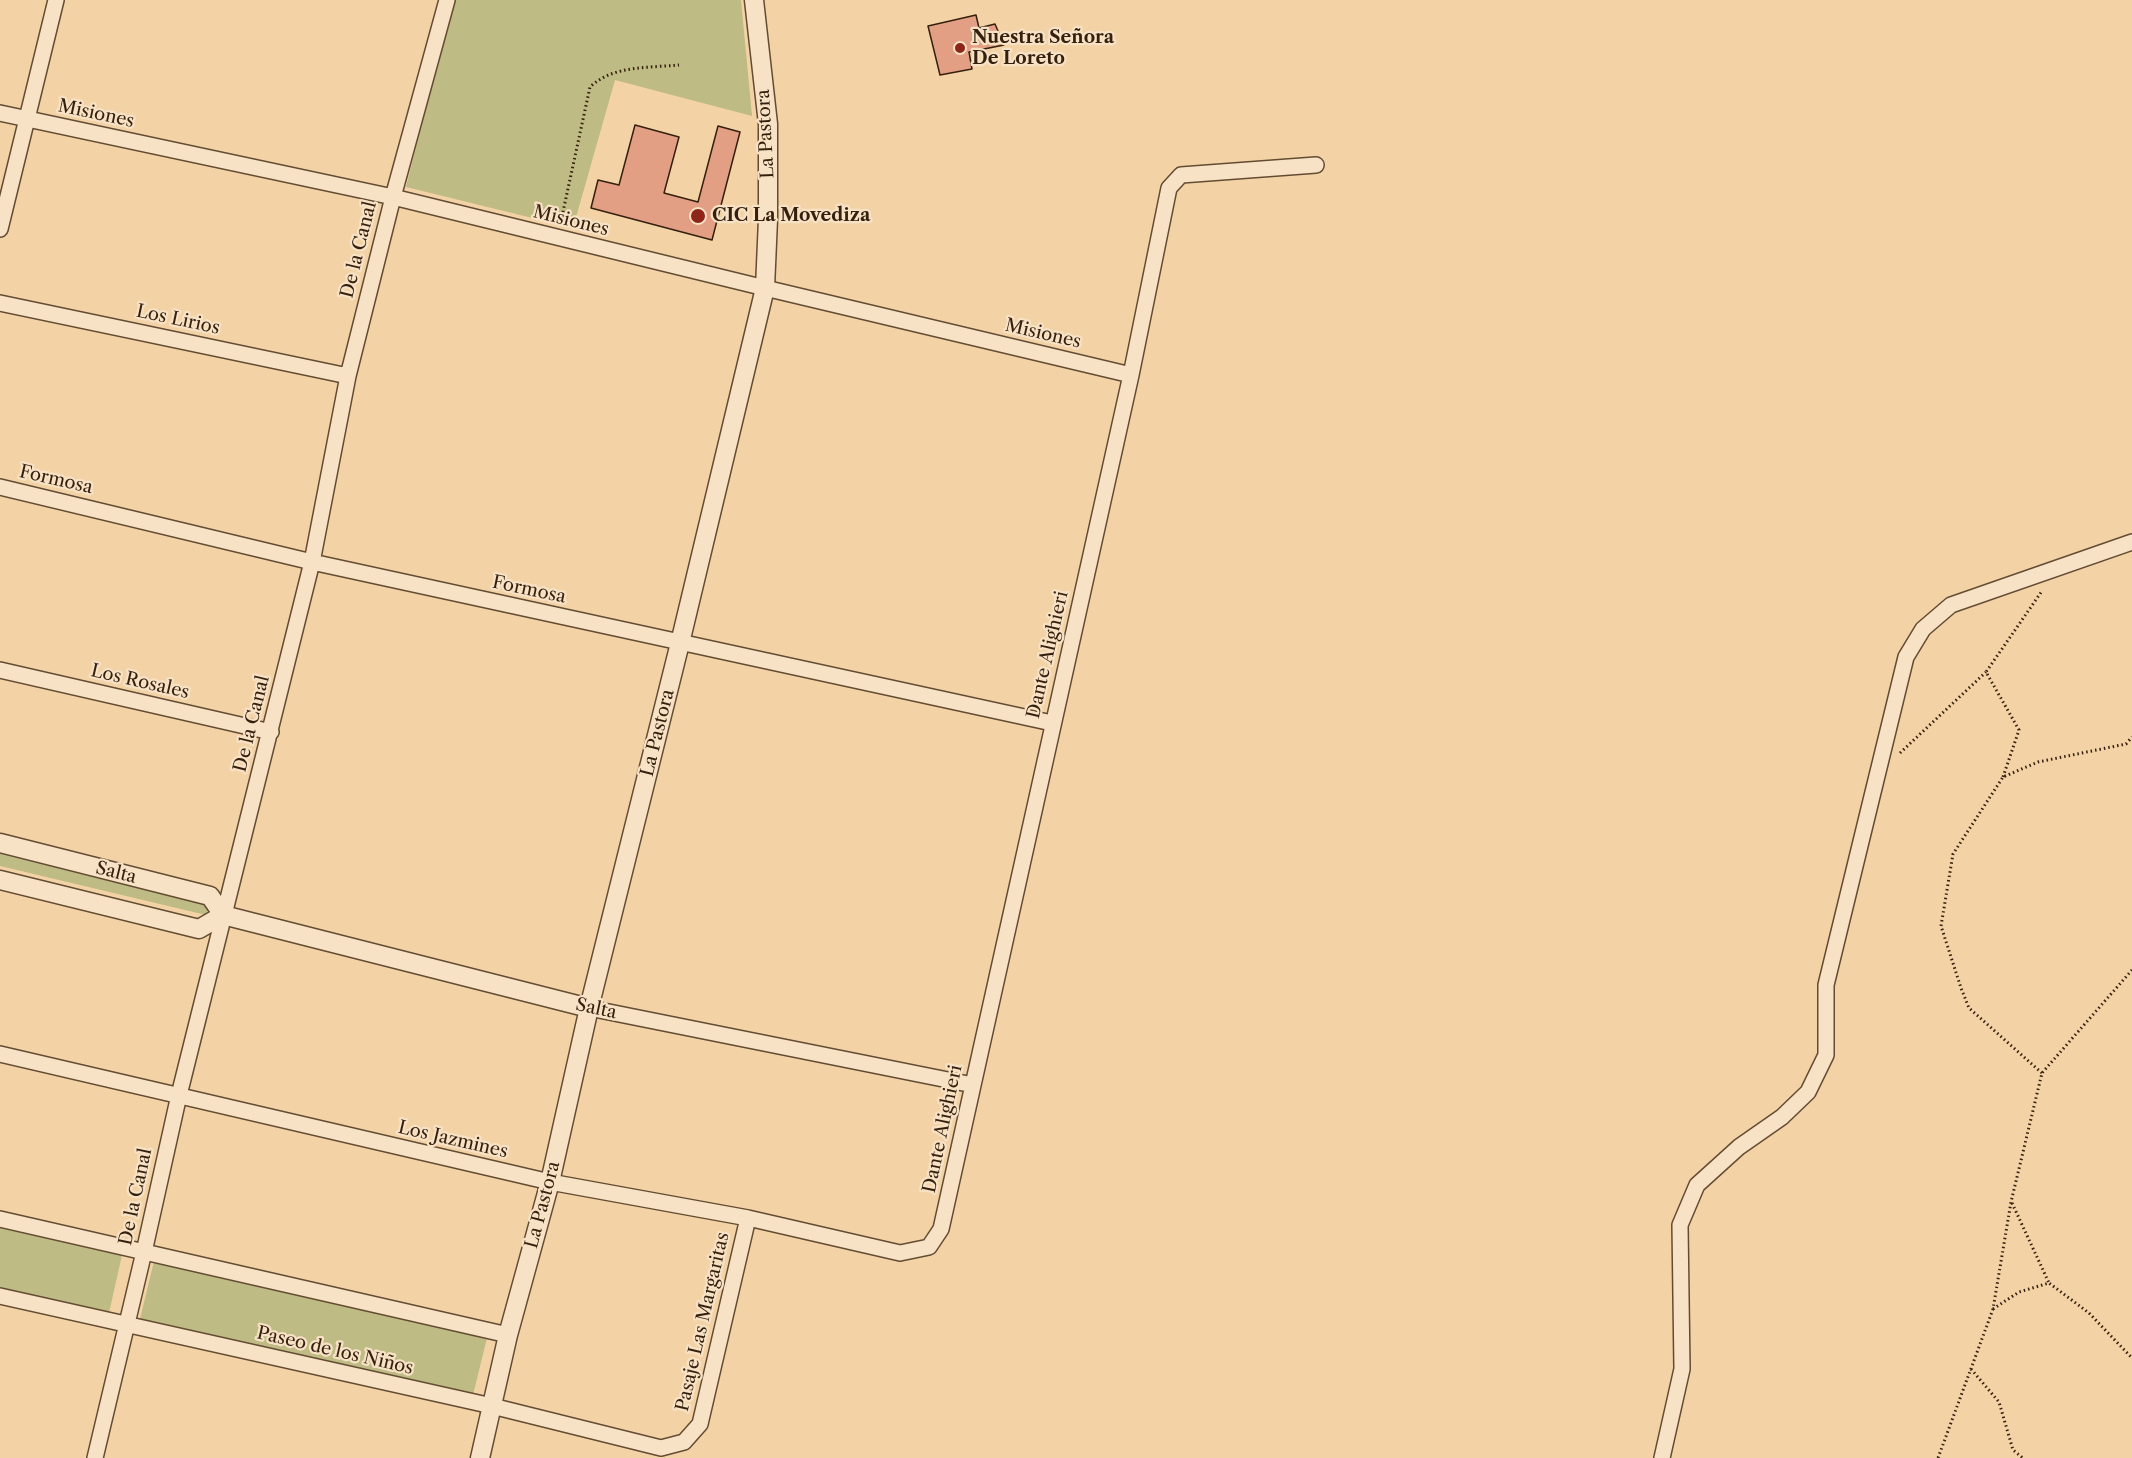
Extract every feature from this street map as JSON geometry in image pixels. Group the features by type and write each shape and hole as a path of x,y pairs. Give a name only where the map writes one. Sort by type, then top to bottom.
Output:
{"street":[{"path":"0,229 56,0"},
{"name":"De la Canal","path":"95,1458 144,1252 178,1095 312,562 348,376 393,197 447,0"},
{"name":"La Pastora","path":"480,1458 508,1335 550,1182 589,1008 765,288 768,124 754,0"},
{"name":"Misiones","path":"0,113 393,197 1131,375"},
{"name":"Dante Alighieri","path":"900,1253 929,1247 941,1228 1131,375 1169,188 1181,175 1316,165"},
{"name":"Los Lirios","path":"0,303 348,376"},
{"name":"Formosa","path":"0,487 312,562 1052,723"},
{"path":"1662,1458 1682,1369 1680,1224 1697,1185 1739,1148 1782,1117 1808,1092 1826,1055 1826,985 1906,657 1923,629 1951,605 2132,542"},
{"name":"Los Rosales","path":"0,670 271,732"},
{"name":"Salta","path":"0,843 210,896 223,915 589,1008 973,1084"},
{"name":"Salta","path":"0,880 198,929 223,915"},
{"name":"Los Jazmines","path":"0,1054 550,1182 748,1218 900,1253"},
{"name":"Pasaje Las Margaritas","path":"661,1448 684,1442 699,1424 748,1218"},
{"path":"0,1220 508,1335"},
{"name":"Paseo de los Niños","path":"0,1296 492,1406 661,1448"}],"path":[{"path":"558,238 590,87 599,78 611,72 679,65"},
{"path":"1877,776 1986,672 2058,568"},
{"path":"1986,672 2019,730 2003,777 1953,854 1941,926 1969,1008 2042,1073"},
{"path":"2003,777 2038,762 2126,744 2132,737"},
{"path":"1938,1458 1993,1309 2011,1202 2042,1073 2132,970"},
{"path":"2011,1202 2049,1283 2090,1313 2132,1358"},
{"path":"1993,1309 2019,1292 2049,1283"},
{"path":"1971,1369 1999,1402 2013,1450 2023,1458"}],"shaded area":[{"path":"453,0 741,0 752,116 615,80 573,228 406,187"},
{"path":"0,853 209,903 206,915 0,866"},
{"path":"0,1227 122,1255 109,1313 0,1288"},
{"path":"154,1261 487,1338 473,1395 140,1319"}],"building":[{"name":"Nuestra Señora De Loreto","path":"976,15 979,28 995,24 1004,45 969,52 972,69 940,75 928,26"},
{"name":"CIC La Movediza","path":"635,125 679,137 664,193 698,202 718,126 740,132 712,240 591,208 598,180 619,185"}],"place":[{"name":"Nuestra Señora De Loreto","path":"960,48"},
{"name":"CIC La Movediza","path":"698,216"}]}
